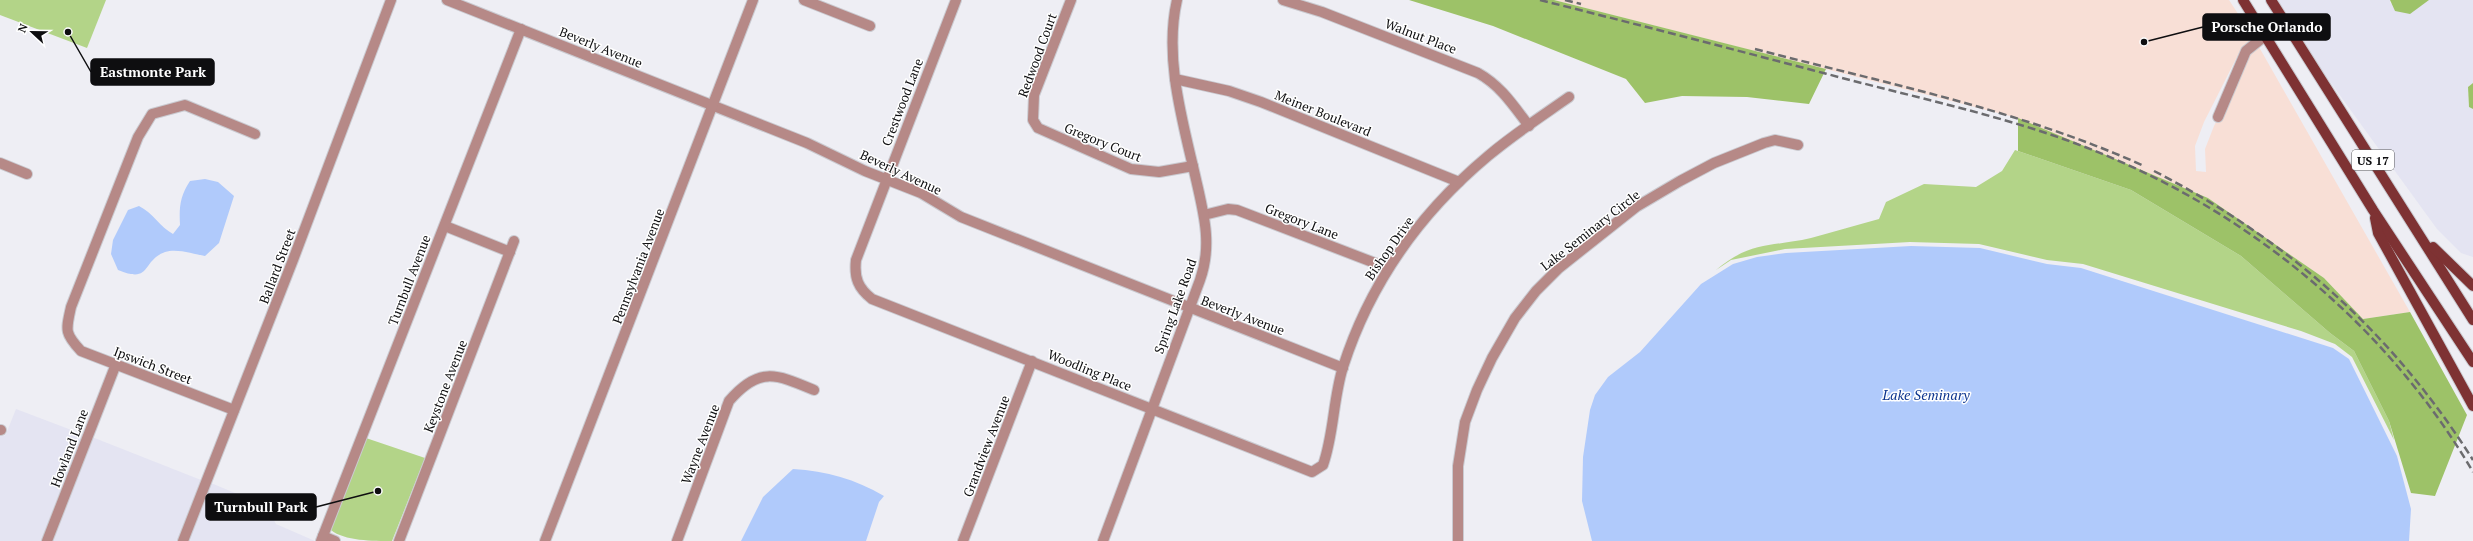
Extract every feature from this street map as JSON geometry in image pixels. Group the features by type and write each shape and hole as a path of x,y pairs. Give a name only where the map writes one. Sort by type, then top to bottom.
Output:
{"main road":[{"name":"US 17","path":"2243,0 2373,210 2473,362"},
{"name":"US 17","path":"2271,0 2420,233 2473,320"},
{"path":"2373,210 2378,233 2473,406"},
{"path":"2420,233 2473,286"}],"street":[{"name":"Ballard Street","path":"183,541 310,217 391,0"},
{"name":"Beverly Avenue","path":"447,0 713,107 807,142 886,180 920,194 961,217 1343,368"},
{"name":"Pennsylvania Avenue","path":"545,541 753,0"},
{"path":"804,0 870,26"},
{"name":"Crestwood Lane","path":"857,283 856,260 956,0"},
{"name":"Redwood Court","path":"1033,120 1034,95 1071,0"},
{"name":"Spring Lake Road","path":"1103,541 1153,410 1188,307 1204,269 1207,254 1208,240 1204,215 1175,79 1171,31 1177,0"},
{"name":"Walnut Place","path":"1283,0 1322,12 1478,73 1491,80 1505,93 1529,126"},
{"name":"Turnbull Avenue","path":"322,539 521,29"},
{"path":"2218,117 2246,51 2266,36"},
{"name":"Meiner Boulevard","path":"1175,79 1229,92 1261,102 1459,182"},
{"name":"Bishop Drive","path":"1318,470 1325,458 1334,403 1343,368 1357,329 1388,268 1416,229 1459,182 1489,155 1569,97"},
{"name":"Ipswich Street","path":"234,410 81,351 68,338 66,329 71,307 138,137 152,114 185,105 255,134"},
{"name":"Gregory Court","path":"1033,120 1038,128 1048,134 1131,169 1159,172 1193,166"},
{"name":"Lake Seminary Circle","path":"1458,541 1458,466 1465,422 1477,390 1492,358 1515,318 1536,291 1559,268 1636,207 1694,174 1714,163 1775,140 1798,145"},
{"path":"0,163 27,174"},
{"name":"Gregory Lane","path":"1204,215 1228,210 1237,210 1388,268"},
{"path":"445,226 510,252"},
{"name":"Keystone Avenue","path":"399,541 514,241"},
{"name":"Woodling Place","path":"857,283 862,291 872,299 1032,361 1304,470 1312,472 1318,470"},
{"name":"Grandview Avenue","path":"963,541 1032,361"},
{"name":"Howland Lane","path":"47,541 116,364"},
{"name":"Wayne Avenue","path":"677,541 730,401 740,389 752,379 765,375 778,376 814,390"},
{"path":"322,539 335,541"}],"shaded area":[{"path":"1554,0 2229,0 2254,38 2241,49 2204,122 2195,146 2196,171 2206,172 2205,149 2214,126 2251,54 2259,47 2410,312 2363,319 2324,278 2208,198 2014,117"},
{"path":"2277,0 2390,0 2390,3 2410,13 2429,0 2473,0 2473,83 2468,87 2469,107 2473,109 2473,257 2461,253 2437,229 2320,68"},
{"path":"16,409 82,434 41,541 0,541 0,435 4,436 6,434"},
{"path":"92,437 201,480 177,541 52,541"},
{"path":"211,483 266,506 276,524 315,541 188,541"}],"green space":[{"path":"0,0 106,0 87,48 0,15"},
{"path":"1409,0 1554,0 1826,69 1809,104 1747,97 1682,96 1645,103 1626,79 1493,26"},
{"path":"2390,0 2429,0 2410,14 2395,11"},
{"path":"2473,83 2473,109 2469,107 2468,87"},
{"path":"2018,118 2208,198 2324,278 2363,319 2410,312 2467,415 2435,496 2411,493 2389,421 2354,351 2330,333 2241,256 2131,190 2018,151"},
{"path":"2015,150 2131,190 2241,256 2330,333 2354,351 2389,421 2394,440 2352,357 2335,344 2301,331 2083,264 2047,260 1979,244 1910,242 1785,249 1731,260 1716,270 1728,261 1740,254 1762,246 1811,238 1879,219 1886,202 1924,184 1976,187 2002,171"},
{"path":"366,438 425,458 392,541 351,538 337,534 331,530 331,524"}],"water":[{"path":"205,179 218,182 234,196 219,243 205,256 180,251 170,251 157,256 141,273 129,274 118,270 111,254 113,240 128,210 139,206 173,234 180,225 181,202 187,186 190,181"},
{"name":"Lake Seminary","path":"1911,246 1980,248 2047,264 2081,268 2333,348 2349,359 2397,456 2411,509 2409,541 1592,541 1582,501 1583,457 1590,410 1595,395 1608,377 1640,352 1701,284 1733,264 1757,257 1786,253"},
{"path":"793,469 840,477 862,485 884,496 879,502 866,541 741,541 763,497"}],"railway":[{"path":"1540,0 1947,104 2011,122 2105,155 2161,181 2215,211 2266,246 2315,284 2360,326 2402,371 2440,420 2473,472"},
{"path":"1565,0 1581,4"},
{"path":"1755,49 1902,86 2000,113 2048,128 2142,165"},
{"path":"2154,171 2203,198 2249,227 2292,259 2333,293 2372,331 2408,371 2442,414 2473,460"}],"place":[{"name":"Eastmonte Park","path":"68,32"},
{"name":"Porsche Orlando","path":"2144,42"},
{"name":"Turnbull Park","path":"378,491"}]}
